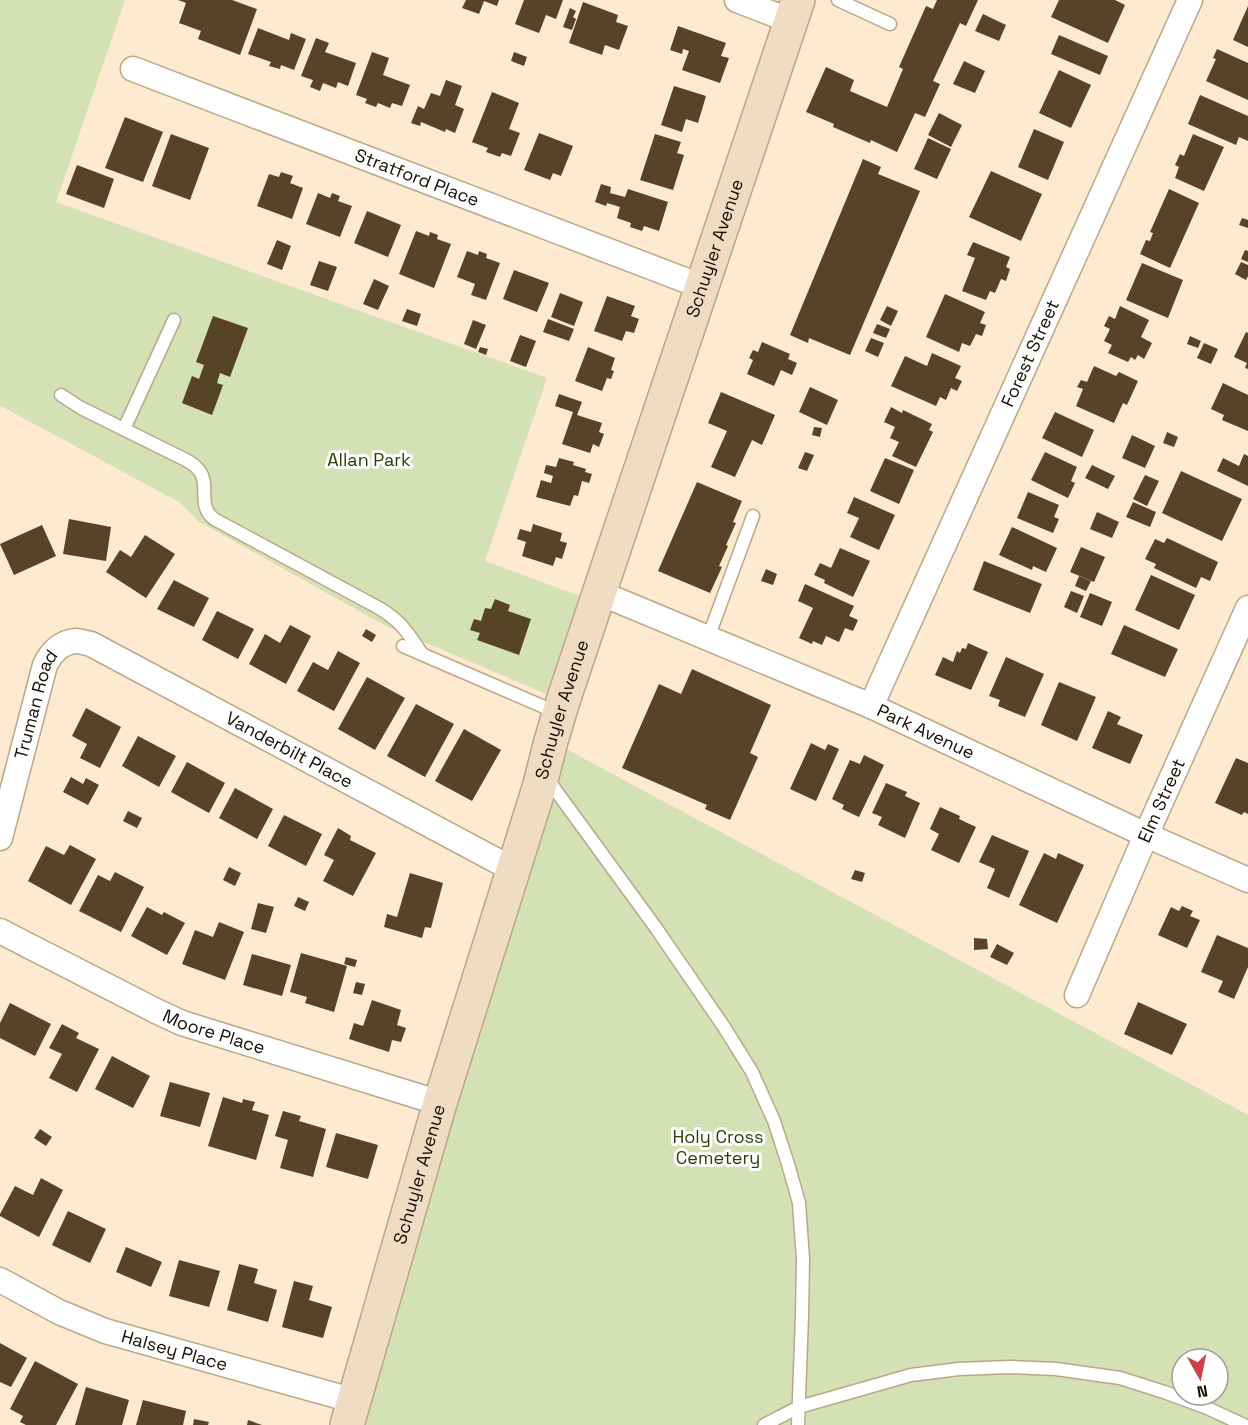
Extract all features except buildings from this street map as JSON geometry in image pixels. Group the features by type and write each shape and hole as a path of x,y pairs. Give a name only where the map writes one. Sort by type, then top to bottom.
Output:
{"street":[{"path":"737,0 795,10"},
{"name":"Forest Street","path":"871,706 1190,0"},
{"name":"Schuyler Avenue","path":"351,1413 440,1103 514,870 559,714 795,10"},
{"name":"Stratford Place","path":"133,69 703,287"},
{"name":"Park Avenue","path":"600,593 871,706 1146,835 1248,880"},
{"name":"Elm Street","path":"1077,995 1248,608"},
{"name":"Vanderbilt Place","path":"62,646 75,641 91,644 514,870"},
{"name":"Truman Road","path":"0,838 45,665 51,653 62,646"},
{"name":"Moore Place","path":"0,932 182,1023 440,1103"},
{"name":"Halsey Place","path":"0,1280 60,1312 105,1331 351,1413"}],"lane":[{"path":"838,0 890,24"},
{"path":"124,429 174,320"},
{"path":"61,395 81,408 196,467 203,480 206,510 214,519 393,617 422,654"},
{"path":"708,638 753,516"},
{"path":"403,646 559,714"},
{"path":"543,772 657,928 724,1027 752,1072 774,1121 799,1203 803,1258 798,1425"},
{"path":"764,1425 799,1407 911,1375 1010,1367 1056,1369 1120,1378 1195,1403 1244,1425"}],"green space":[{"name":"Allan Park","path":"0,0 125,0 56,202 547,378 485,561 596,602 563,701 384,625 198,521 179,502 1,406 0,409"},
{"name":"Holy Cross Cemetery","path":"551,741 1248,1115 1248,1425 348,1425"}]}
